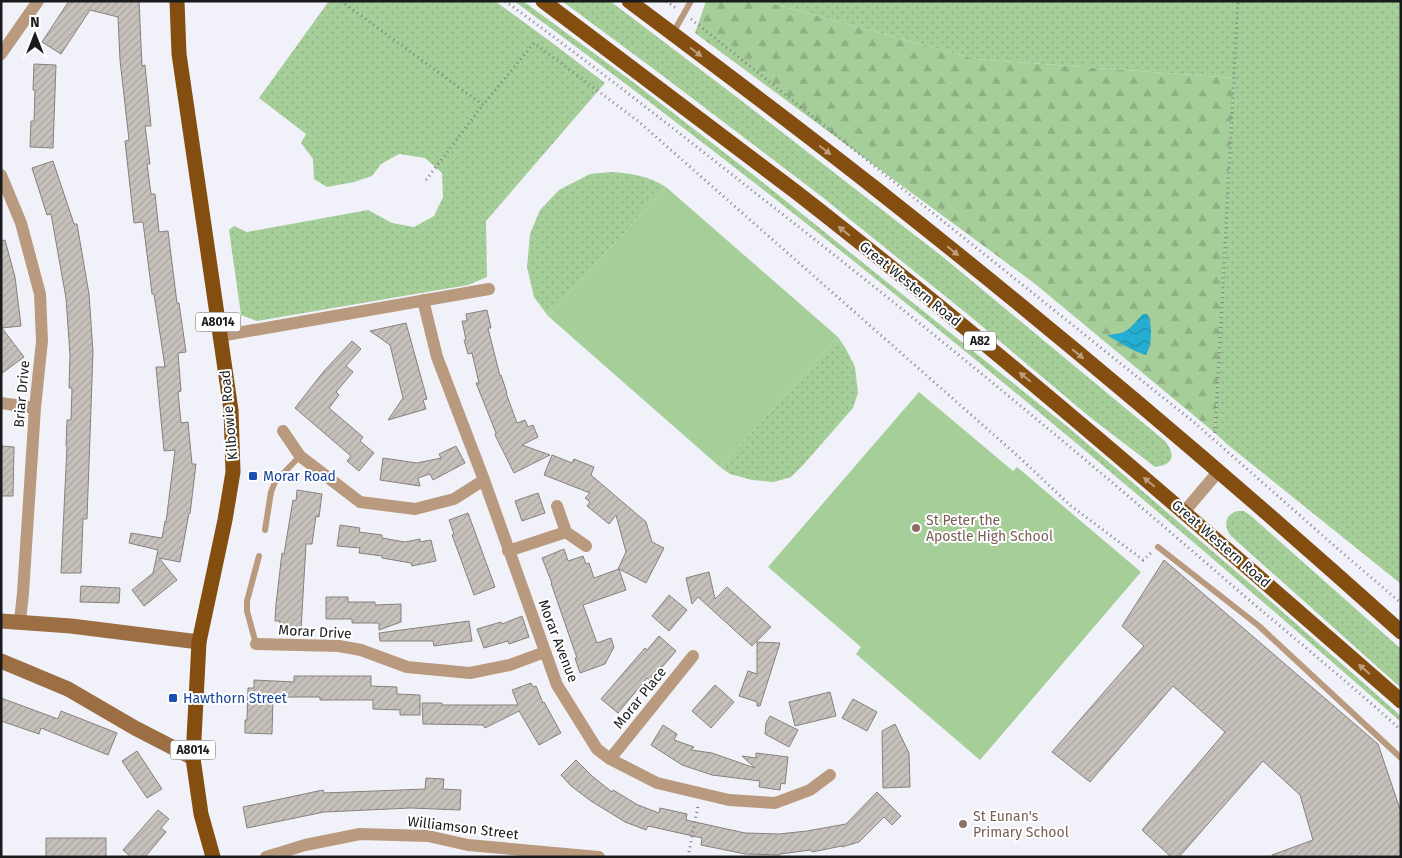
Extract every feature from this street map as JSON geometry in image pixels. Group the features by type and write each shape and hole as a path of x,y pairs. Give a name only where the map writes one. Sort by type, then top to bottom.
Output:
{"main road":[{"name":"Kilbowie Road","path":"177,1 180,54 231,410 234,472 199,642 193,758 201,814 213,857"},
{"name":"Great Western Road","path":"542,1 796,193 1068,413 1401,701"},
{"path":"629,1 890,200 1039,321 1218,472 1401,632"}],"street":[{"path":"1,54 38,1"},
{"name":"Briar Drive","path":"1,175 21,223 40,294 42,341 35,408 20,621"},
{"path":"220,336 489,289"},
{"name":"Morar Avenue","path":"423,300 437,358 484,480 556,685 597,749 610,759 657,783 729,800 775,803 810,790 830,775"},
{"path":"1,403 35,408"},
{"path":"283,431 300,456 360,502 415,509 454,499 484,480"},
{"path":"1184,512 1218,472"},
{"path":"557,506 566,532 586,546"},
{"path":"508,551 566,532"},
{"path":"1,621 20,621 199,642"},
{"name":"Morar Drive","path":"256,644 339,646 361,650 407,667 470,673 510,665 545,652"},
{"name":"Morar Place","path":"610,759 693,656"},
{"path":"1,661 68,689 193,758"},
{"name":"Williamson Street","path":"266,857 305,845 360,834 428,836 468,845 599,857"},
{"path":"468,845 476,857"}],"lane":[{"path":"673,34 691,1"},
{"path":"265,530 271,492 275,482 300,456"},
{"path":"1158,547 1259,626 1401,758"},
{"path":"256,644 247,611 247,601 259,556"}],"path":[{"path":"341,1 484,105"},
{"path":"505,1 726,169 992,382 1130,496 1401,730"},
{"path":"1215,433 1238,1"},
{"path":"426,180 534,43 638,121 1019,457 1071,506 1142,560 1158,547"},
{"path":"688,857 701,793"}],"green space":[{"path":"329,1 495,1 605,83 486,221 487,277 468,285 257,321 241,315 229,230 234,226 247,232 368,210 392,223 414,227 434,216 443,197 442,173 425,158 399,154 381,164 372,176 354,182 327,187 314,179 313,159 301,143 306,134 259,98"},
{"path":"514,1 523,1 633,82 756,177 1069,428 1401,716 1401,722 1185,535 966,352 742,173"},
{"path":"562,1 610,1 734,95 943,257 1165,441 1172,455 1169,462 1155,467 1091,418 971,317 821,196"},
{"path":"706,1 763,1 975,59 1234,78 1215,433 1034,283 695,33"},
{"path":"763,1 1401,1 1401,584 1215,433 1234,78 975,59"},
{"path":"610,172 639,176 653,180 666,187 548,316 534,297 527,267 530,234 540,210 559,190 590,174"},
{"path":"666,187 838,337 720,467 548,316"},
{"path":"838,337 855,367 858,393 853,408 804,464 791,477 774,482 752,480 730,474 720,467"},
{"path":"919,392 1013,471 1017,467 1141,572 980,760 856,654 861,647 768,567"},
{"path":"1237,511 1244,511 1250,515 1401,649 1401,688 1231,536 1228,532 1226,521 1230,515"}],"water":[{"path":"1143,314 1147,314 1151,329 1150,346 1146,355 1131,349 1107,335 1128,330"}],"building":[{"path":"69,1 139,1 142,66 145,65 151,126 145,126 150,164 147,164 151,194 155,194 159,232 168,231 177,303 179,303 186,352 178,353 181,391 178,392 181,423 188,422 192,464 196,464 190,514 180,562 159,558 177,580 144,606 132,590 153,573 158,550 129,543 131,533 162,538 166,522 175,450 164,451 156,367 165,367 154,294 152,294 143,222 134,223 125,141 129,140 120,60 118,17 90,10 61,54 42,42"},
{"path":"34,64 56,65 53,148 30,147 31,121 34,121"},
{"path":"53,161 74,224 77,224 89,294 93,352 87,519 83,519 81,573 61,573 67,420 71,420 72,388 69,388 70,355 66,298 51,214 47,215 32,168"},
{"path":"5,240 15,277 21,326 2,328 24,357 1,374 1,241"},
{"path":"487,310 491,328 488,328 500,376 517,423 525,420 528,427 533,425 538,437 522,445 550,455 514,473 495,435 496,433 476,383 479,383 472,353 468,354 464,340 466,340 462,321 467,321 466,314"},
{"path":"406,323 427,399 423,400 426,409 388,420 403,398 390,345 370,331"},
{"path":"352,341 361,349 346,366 353,372 336,392 339,395 329,408 363,437 360,441 374,453 359,471 347,461 351,456 295,408 324,371"},
{"path":"1,446 14,447 13,496 1,496"},
{"path":"456,446 465,463 433,480 430,474 418,478 420,486 380,480 383,458 417,463 441,458 439,454"},
{"path":"552,455 572,463 574,459 594,467 591,475 646,522 652,542 664,548 646,583 618,569 626,552 616,515 609,524 587,506 590,502 585,498 590,493 544,475"},
{"path":"297,490 322,494 319,517 316,516 312,544 306,544 301,630 279,629 280,621 275,621 282,553 284,554 293,500 296,501"},
{"path":"538,493 545,513 522,521 515,501"},
{"path":"468,513 495,587 474,595 452,535 454,534 449,520"},
{"path":"340,525 360,528 359,532 382,535 382,538 405,542 420,539 420,542 431,540 436,561 412,566 411,563 359,553 360,548 337,546"},
{"path":"564,549 568,561 583,556 586,564 589,563 594,578 619,569 626,590 583,605 597,643 611,638 614,647 605,664 580,673 575,658 577,658 542,558"},
{"path":"1164,560 1378,744 1401,812 1401,857 1272,857 1272,855 1313,840 1300,795 1263,761 1179,857 1171,857 1142,830 1225,732 1173,686 1090,782 1052,752 1144,646 1122,626"},
{"path":"709,572 715,599 727,587 771,627 752,646 698,597 692,604 686,578"},
{"path":"81,586 120,588 119,603 80,602"},
{"path":"669,595 687,610 669,631 652,616"},
{"path":"326,597 348,597 348,602 375,602 375,605 401,604 401,622 379,630 379,623 352,623 352,619 326,619"},
{"path":"522,616 529,637 509,644 508,641 484,648 477,629 501,622 502,624"},
{"path":"469,621 472,641 434,646 433,641 380,641 379,633"},
{"path":"659,636 676,651 650,681 647,678 618,713 601,699 645,648 647,650"},
{"path":"757,642 780,643 760,706 757,706 757,702 739,696 748,671 757,674"},
{"path":"294,676 371,676 371,686 397,687 397,694 420,695 420,715 400,715 400,710 373,709 373,700 320,700 320,697 273,697 272,734 245,733 248,688 254,688 254,680 294,682"},
{"path":"531,683 533,687 536,686 543,703 561,733 539,745 519,711 485,728 483,725 423,724 422,703 442,703 442,705 518,705 512,690"},
{"path":"715,685 734,702 711,728 692,711"},
{"path":"830,692 836,716 795,726 789,702"},
{"path":"1,698 58,719 61,711 117,733 108,755 41,728 39,734 1,721"},
{"path":"853,699 877,712 867,731 842,718"},
{"path":"770,716 798,730 789,747 765,734 766,723"},
{"path":"895,724 909,753 910,787 883,788 882,731"},
{"path":"663,725 677,734 674,740 694,747 691,750 712,753 755,768 742,756 756,758 756,753 788,757 785,784 781,783 780,790 759,787 760,781 712,775 682,765 651,745"},
{"path":"137,751 162,789 147,798 122,761"},
{"path":"576,760 612,792 613,790 638,805 659,813 660,808 687,814 686,820 745,833 779,834 846,824 877,792 901,816 892,825 884,817 859,842 842,847 780,855 745,854 701,845 702,838 648,826 646,830 625,822 591,801 571,786 561,775"},
{"path":"426,778 444,779 443,789 461,790 460,810 411,808 324,812 247,828 243,807 323,790 324,793 425,789"},
{"path":"158,810 169,819 161,828 166,832 145,857 131,857 123,850"},
{"path":"46,838 106,838 106,857 46,857"}],"place":[{"name":"Morar Road","path":"253,476"},
{"name":"St Peter the Apostle High School","path":"916,528"},
{"name":"Hawthorn Street","path":"173,698"},
{"name":"St Eunan's Primary School","path":"963,824"}]}
